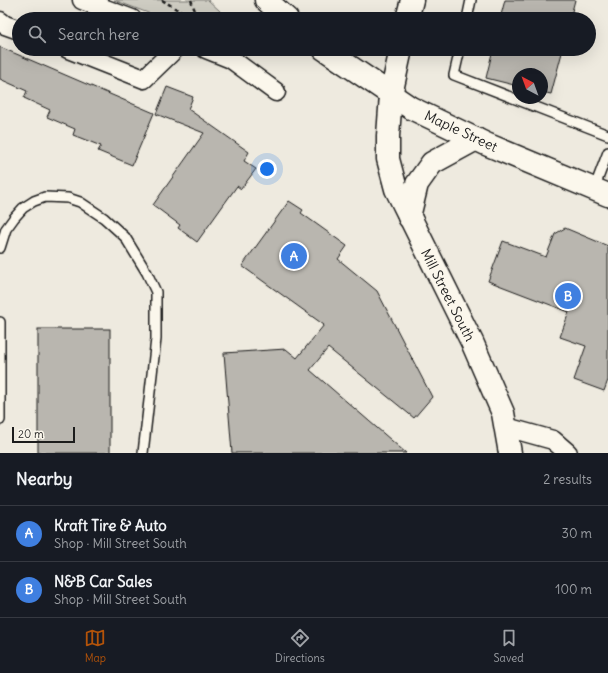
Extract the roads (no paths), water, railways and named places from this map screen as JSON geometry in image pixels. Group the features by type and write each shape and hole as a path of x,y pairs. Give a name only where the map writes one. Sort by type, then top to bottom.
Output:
{"street":[{"path":"82,0 114,12"},
{"path":"266,0 279,12"},
{"path":"409,12 412,0"},
{"path":"0,21 12,28"},
{"path":"86,56 144,79 168,56"},
{"path":"224,56 231,59 276,92"},
{"name":"Maple Street","path":"334,56 411,108 476,139 601,192"},
{"name":"Mill Street South","path":"399,56 391,94 388,136 388,159 396,189 472,342 504,413 510,453"},
{"path":"409,217 417,184 432,163 476,139"},
{"path":"506,427 553,440 568,453"}],"lane":[{"path":"468,12 471,0"},
{"path":"458,56 454,75 608,135"},
{"path":"601,192 608,152"},
{"path":"0,248 6,229 23,208 34,201 45,198 68,198 80,202 104,218 125,237 147,273 156,292 156,339 143,453"},
{"path":"0,322 0,420"}],"place":[{"name":"Kraft Tire & Auto","path":"294,256"},
{"name":"N&B Car Sales","path":"568,296"}]}
